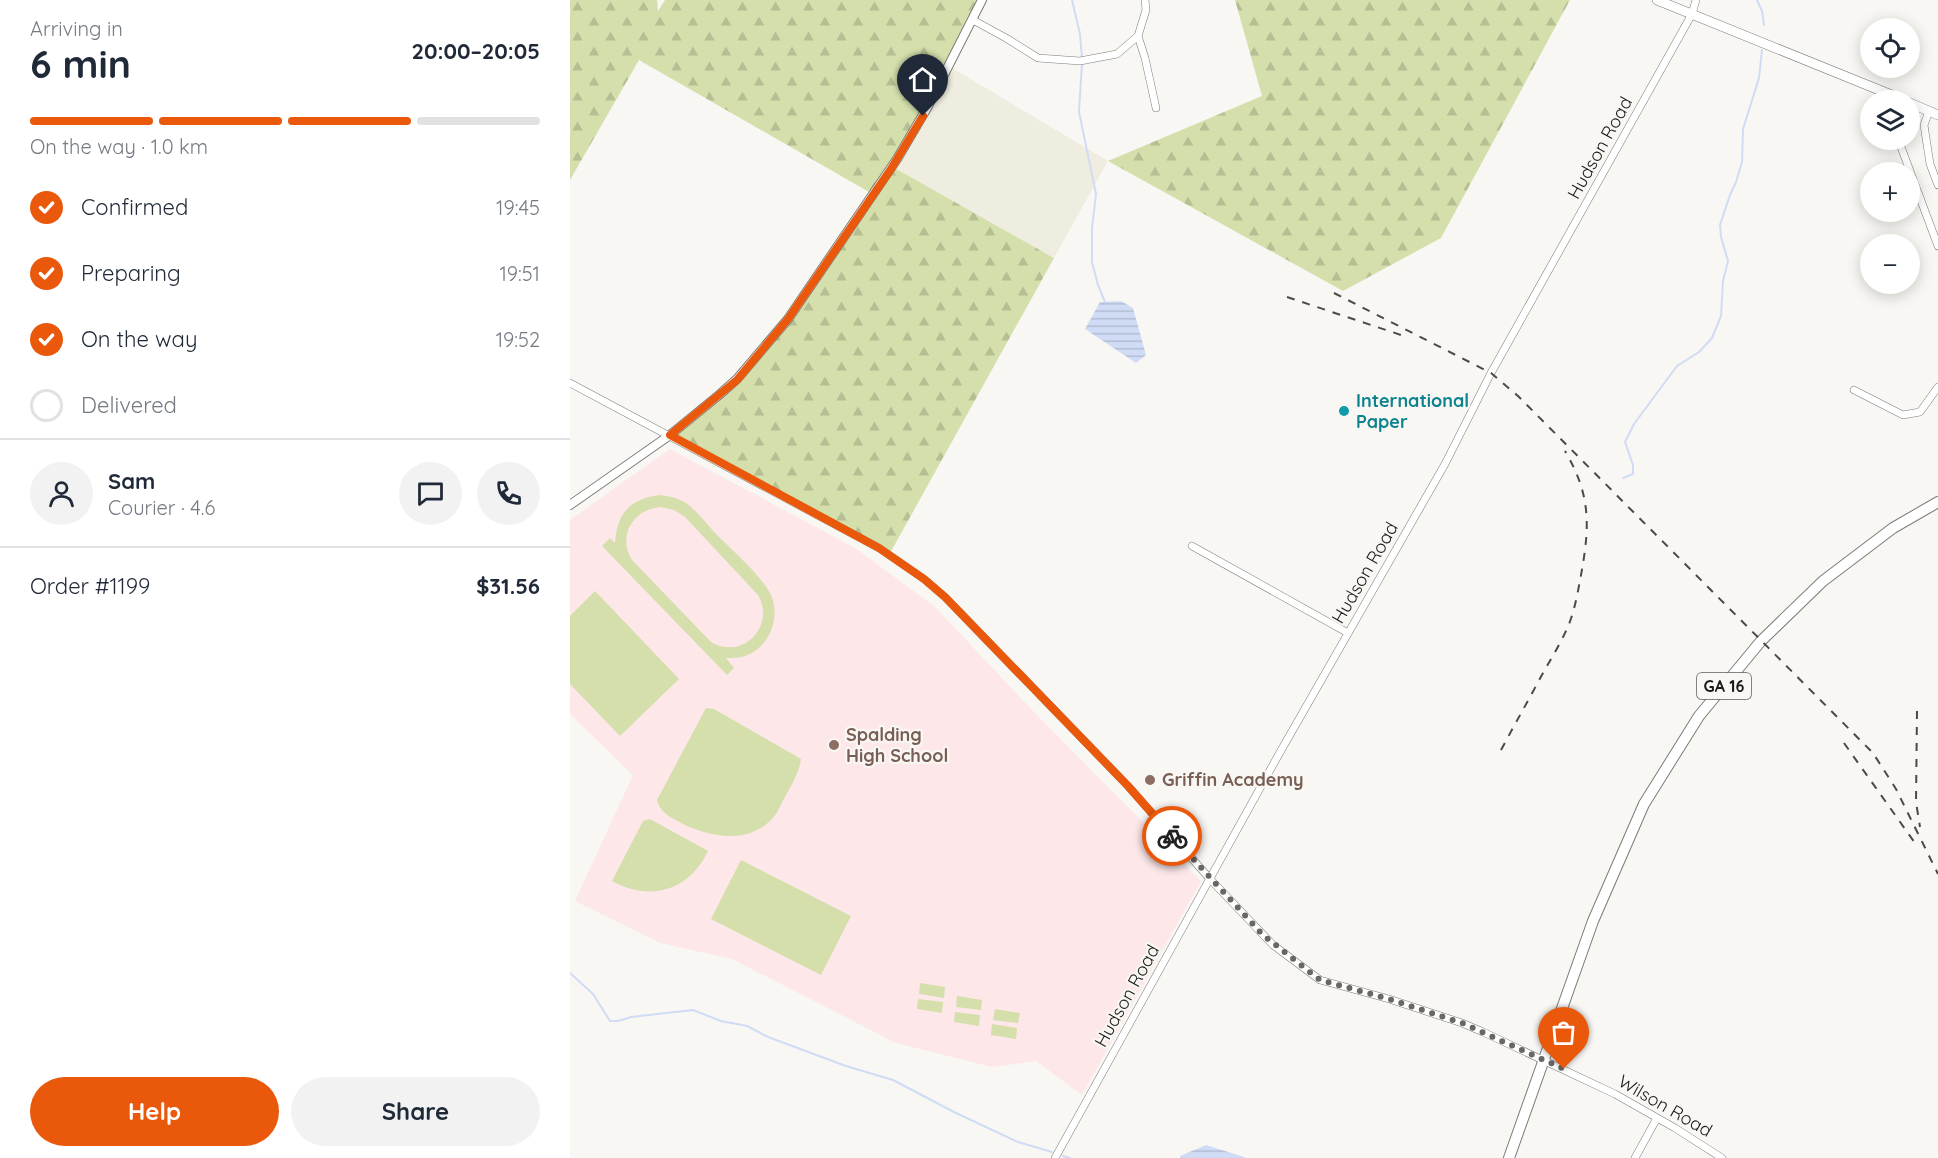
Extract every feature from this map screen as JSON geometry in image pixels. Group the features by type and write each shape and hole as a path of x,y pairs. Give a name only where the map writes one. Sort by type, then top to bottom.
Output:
{"main road":[{"path":"1657,0 1876,90"},
{"path":"1920,107 1934,113"},
{"name":"GA 16","path":"1509,1158 1593,921 1644,804 1699,716 1761,641 1823,581 1893,528 1938,502"}],"street":[{"path":"570,505 670,435 737,380 788,319 894,164 923,116 982,0"},
{"path":"973,20 1038,58 1080,61 1117,54 1138,36 1146,10 1145,0"},
{"name":"Hudson Road","path":"1055,1158 1445,464 1491,373 1692,14 1696,0"},
{"path":"1138,36 1156,108"},
{"path":"1934,113 1924,125 1930,164 1938,185"},
{"path":"1902,150 1938,246"},
{"name":"Wilson Road","path":"570,383 879,548 924,579 945,597 1128,786 1210,879 1273,945 1320,980 1389,999 1462,1023 1544,1059 1616,1094 1722,1158"},
{"path":"1854,390 1903,415 1920,412 1938,387"},
{"path":"1192,546 1348,633"},
{"path":"1635,1158 1657,1118"}],"shaded area":[{"path":"947,65 1108,161 1054,258 891,166"},
{"name":"Spalding High School","path":"670,449 855,548 934,606 1033,711 1201,881 1082,1095 1036,1061 992,1067 896,1043 732,959 660,943 575,901 633,775 570,714 570,520"}],"green space":[{"path":"570,0 657,0 658,11 665,0 981,0 891,166 1054,258 889,555 676,435 744,375 876,196 639,60 570,180"},
{"path":"1235,0 1570,0 1441,238 1343,291 1108,161 1262,96"},
{"path":"659,495 670,497 690,506 754,571 771,595 775,613 771,631 761,646 753,652 738,658 726,658 734,668 727,675 602,546 610,538 615,543 619,523 627,509 649,497","holes":["661,507 674,510 685,517 758,595 763,618 753,637 745,643 734,647 723,647 711,642 632,560 626,542 630,525 636,518 651,509"]},
{"path":"595,591 679,679 620,736 570,684 570,616"},
{"path":"706,708 714,709 801,759 795,778 775,815 761,828 751,833 728,836 694,829 664,812 657,800"},
{"path":"650,819 708,851 700,865 679,884 667,889 640,891 612,881 643,821"},
{"path":"741,860 851,916 821,975 711,919"},
{"path":"920,983 945,987 944,998 919,994"},
{"path":"957,996 982,1000 981,1010 956,1007"},
{"path":"918,999 943,1002 942,1013 917,1009"},
{"path":"995,1009 1020,1013 1018,1023 993,1020"},
{"path":"955,1012 980,1015 979,1026 954,1022"},
{"path":"992,1024 1017,1028 1016,1039 991,1035"}],"water":[{"path":"1121,301 1133,308 1146,355 1136,363 1085,329 1100,302"},
{"path":"1206,1145 1246,1158 1180,1158"}],"waterway":[{"path":"1072,0 1080,34 1082,58"},
{"path":"1757,0 1762,11 1764,25"},
{"path":"1623,478 1633,474 1633,465 1625,442 1634,424 1677,366 1699,352 1712,338 1721,316 1723,281 1728,261 1720,225 1742,162 1743,129 1759,78 1762,50"},
{"path":"1082,63 1079,112 1096,194 1092,228 1092,262 1105,302"},
{"path":"570,973 593,994 610,1021 693,1010 721,1021 747,1026 768,1037 846,1066 893,1080 1018,1142 1052,1152"},
{"path":"1063,1156 1070,1158"}],"railway":[{"path":"1334,293 1491,373 1518,396 1873,753 1896,789 1938,874"},
{"path":"1287,297 1407,337"},
{"path":"1501,750 1563,637 1576,600 1586,541 1586,511 1580,482 1565,451"},
{"path":"1917,711 1916,802 1920,827"},
{"path":"1844,743 1915,843"}],"way so far":[{"path":"1172,836 1273,945 1320,980 1389,999 1462,1023 1564,1069"}],"place":[{"name":"International Paper","path":"1344,411"},
{"name":"Spalding High School","path":"834,745"},
{"name":"Griffin Academy","path":"1150,780"}],"route":[{"path":"923,116 891,169 788,319 737,380 670,435 879,548 924,579 945,597 985,641 1128,786 1172,836"}]}
